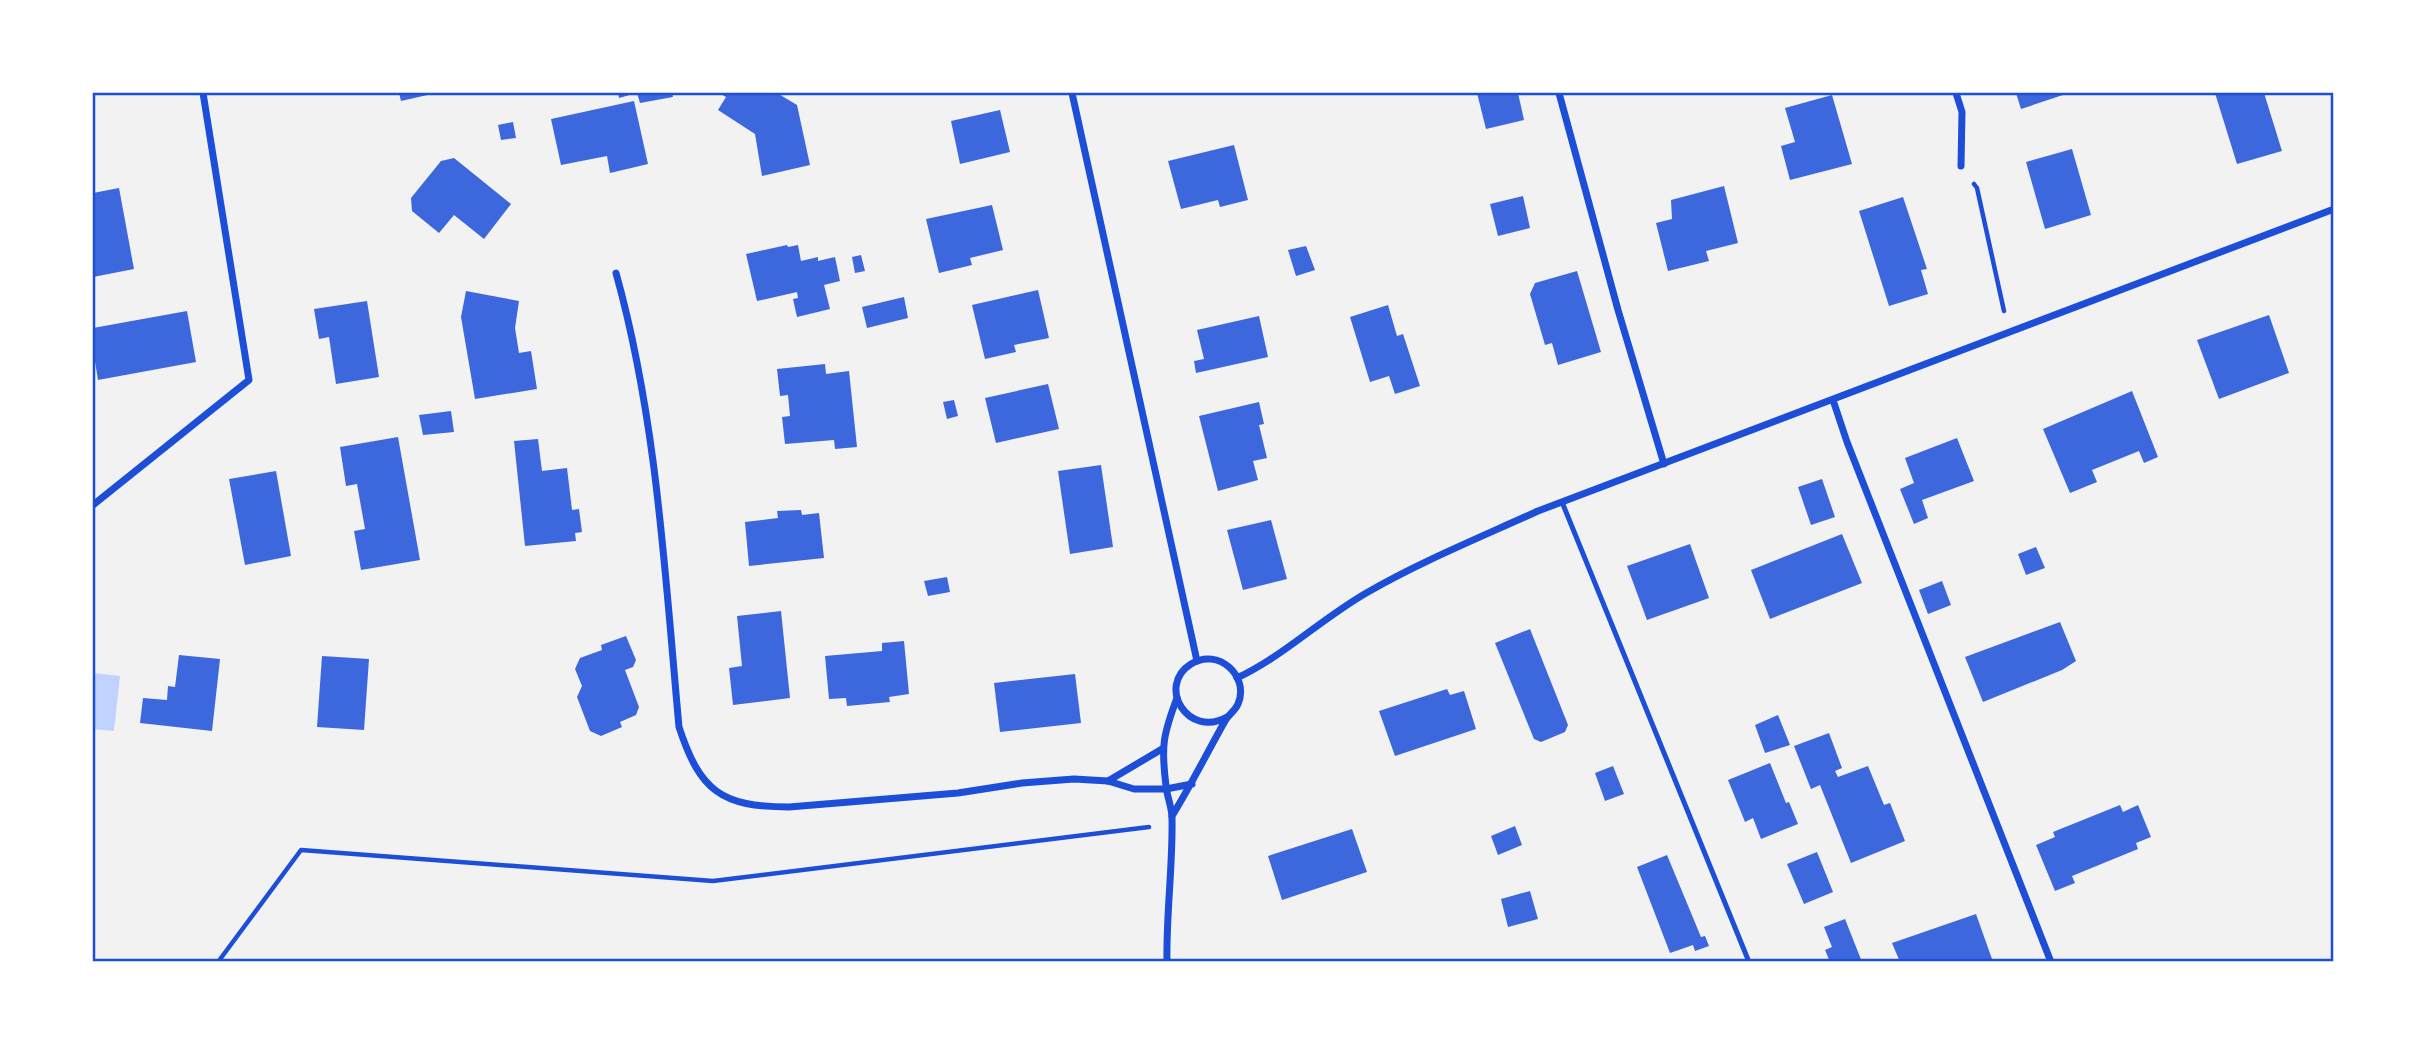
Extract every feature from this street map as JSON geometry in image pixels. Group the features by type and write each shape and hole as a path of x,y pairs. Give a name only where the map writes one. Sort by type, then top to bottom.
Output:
{"street":[{"path":"93,505 249,380 203,93"},
{"path":"1072,93 1197,661"},
{"path":"1559,93 1618,310 1664,464"},
{"path":"1956,93 1962,112 1961,166"},
{"path":"1237,678 1259,668 1324,619 1367,592 1447,552 1562,502 2334,209"},
{"path":"615,273 631,326 657,497 679,727 689,757 705,782 723,796 766,807 958,793 1022,783 1074,779 1108,781 1134,789 1166,789 1192,784"},
{"path":"1833,400 1852,456 2051,962"},
{"path":"1167,962 1166,918 1172,816 1162,749 1165,730 1177,698 1178,680 1189,665 1211,659 1224,663 1237,678 1240,686 1238,704 1227,717 1172,816"},
{"path":"1177,698 1183,710 1193,719 1214,723 1227,717"},
{"path":"1108,781 1162,749"}],"lane":[{"path":"1562,502 1749,962"}],"path":[{"path":"1961,166 1977,188 2004,312"},
{"path":"218,962 301,850 713,881 1171,825"}],"water":[{"path":"93,673 120,676 114,731 93,729"}],"building":[{"path":"399,93 431,93 432,94 401,101"},
{"path":"618,93 637,93 619,98"},
{"path":"637,93 672,93 673,97 640,103"},
{"path":"719,93 777,93 797,105 810,165 762,176 755,134 718,110 726,97"},
{"path":"1477,93 1518,93 1524,120 1486,129"},
{"path":"2016,93 2069,93 2021,109"},
{"path":"2215,93 2264,93 2282,151 2237,164"},
{"path":"1832,95 1852,164 1790,180 1781,146 1795,142 1785,108"},
{"path":"634,101 648,164 610,173 607,156 561,165 551,119"},
{"path":"1000,110 1010,152 960,164 951,121"},
{"path":"513,122 516,138 501,140 498,125"},
{"path":"1234,145 1248,200 1220,207 1218,200 1181,209 1168,161"},
{"path":"2072,149 2091,215 2045,229 2026,162"},
{"path":"454,158 511,204 484,239 454,215 439,233 412,211 411,198 441,161"},
{"path":"1724,186 1738,243 1706,251 1709,261 1668,271 1656,223 1672,219 1671,200"},
{"path":"119,188 134,269 93,277 93,193"},
{"path":"1523,196 1530,228 1498,236 1490,204"},
{"path":"1903,197 1927,269 1921,270 1928,294 1889,306 1859,211"},
{"path":"992,205 1003,250 970,258 972,265 939,273 926,219"},
{"path":"798,245 801,261 835,257 840,281 824,285 830,309 797,317 793,299 798,298 797,292 757,301 746,254"},
{"path":"1306,246 1315,270 1296,276 1288,250"},
{"path":"861,255 865,271 855,273 852,257"},
{"path":"1577,271 1601,352 1558,365 1552,343 1545,345 1530,294 1535,283"},
{"path":"1038,290 1049,338 1014,345 1016,352 985,359 972,305"},
{"path":"466,291 519,301 515,328 519,353 531,351 537,389 475,399 461,317"},
{"path":"904,297 908,318 867,328 862,307"},
{"path":"367,301 379,377 336,384 329,337 319,339 314,309"},
{"path":"1388,305 1397,336 1403,334 1420,386 1395,394 1389,376 1370,382 1350,317"},
{"path":"187,311 196,362 98,380 93,328"},
{"path":"2269,315 2289,373 2219,399 2197,340"},
{"path":"1259,316 1268,357 1196,373 1194,361 1204,359 1197,330"},
{"path":"825,364 826,374 849,371 857,447 835,449 834,440 785,444 782,417 790,416 788,395 780,396 777,369"},
{"path":"1048,384 1059,429 996,443 985,398"},
{"path":"2132,391 2158,457 2144,463 2139,451 2092,470 2097,482 2070,493 2043,429"},
{"path":"954,400 958,416 947,419 943,402"},
{"path":"1259,402 1264,424 1259,425 1267,458 1253,461 1258,480 1218,491 1199,416"},
{"path":"451,411 454,432 423,435 419,415"},
{"path":"398,437 420,560 361,570 354,531 365,529 357,484 346,486 340,447"},
{"path":"1957,438 1974,481 1922,500 1928,518 1914,524 1900,489 1914,483 1905,458"},
{"path":"538,439 542,471 567,468 572,510 579,509 582,532 575,533 576,541 525,546 514,441"},
{"path":"1101,465 1113,547 1070,554 1058,471"},
{"path":"276,471 291,556 245,565 229,479"},
{"path":"1822,479 1835,517 1811,525 1798,487"},
{"path":"801,510 802,515 819,513 824,558 749,566 745,522 778,518 777,511"},
{"path":"1271,520 1287,579 1243,590 1227,530"},
{"path":"1842,534 1862,583 1770,619 1751,570"},
{"path":"1690,544 1709,598 1647,620 1627,566"},
{"path":"2036,547 2045,568 2026,575 2018,554"},
{"path":"947,577 950,592 928,596 924,581"},
{"path":"1942,581 1951,605 1928,614 1919,590"},
{"path":"781,611 790,698 733,705 729,668 742,666 737,616"},
{"path":"2060,622 2076,661 2062,670 1983,702 1965,657"},
{"path":"1530,629 1568,725 1565,732 1541,742 1534,739 1495,643"},
{"path":"626,636 636,660 633,667 625,670 639,707 636,715 620,722 622,727 601,736 590,731 577,697 582,686 575,669 580,658 602,650 601,645"},
{"path":"904,641 909,694 889,697 890,702 847,706 846,698 829,699 825,656 882,651 882,643"},
{"path":"179,655 220,659 212,731 140,723 143,698 167,700 168,686 175,687"},
{"path":"322,656 369,659 364,730 317,727"},
{"path":"1075,674 1081,723 1000,732 994,683"},
{"path":"1447,689 1450,695 1464,691 1476,729 1395,756 1379,711"},
{"path":"1778,715 1790,745 1765,753 1755,725"},
{"path":"1829,733 1842,768 1835,771 1838,777 1868,766 1884,805 1890,803 1905,841 1851,863 1820,785 1811,789 1794,746"},
{"path":"1770,763 1786,803 1789,802 1798,824 1761,839 1753,818 1745,822 1728,780"},
{"path":"1613,766 1624,794 1605,801 1595,773"},
{"path":"2120,805 2123,812 2138,805 2151,837 2136,843 2138,849 2072,876 2075,883 2055,891 2036,845 2055,837 2053,832"},
{"path":"1515,826 1522,845 1498,855 1491,836"},
{"path":"1352,829 1367,872 1282,900 1268,856"},
{"path":"1817,852 1833,892 1804,904 1787,864"},
{"path":"1667,855 1701,937 1705,936 1709,946 1695,951 1693,945 1670,953 1637,867"},
{"path":"1530,891 1538,919 1508,927 1501,899"},
{"path":"1976,914 1992,959 1983,962 1900,962 1892,943"},
{"path":"1845,919 1862,962 1830,962 1825,950 1832,947 1824,927"}]}
